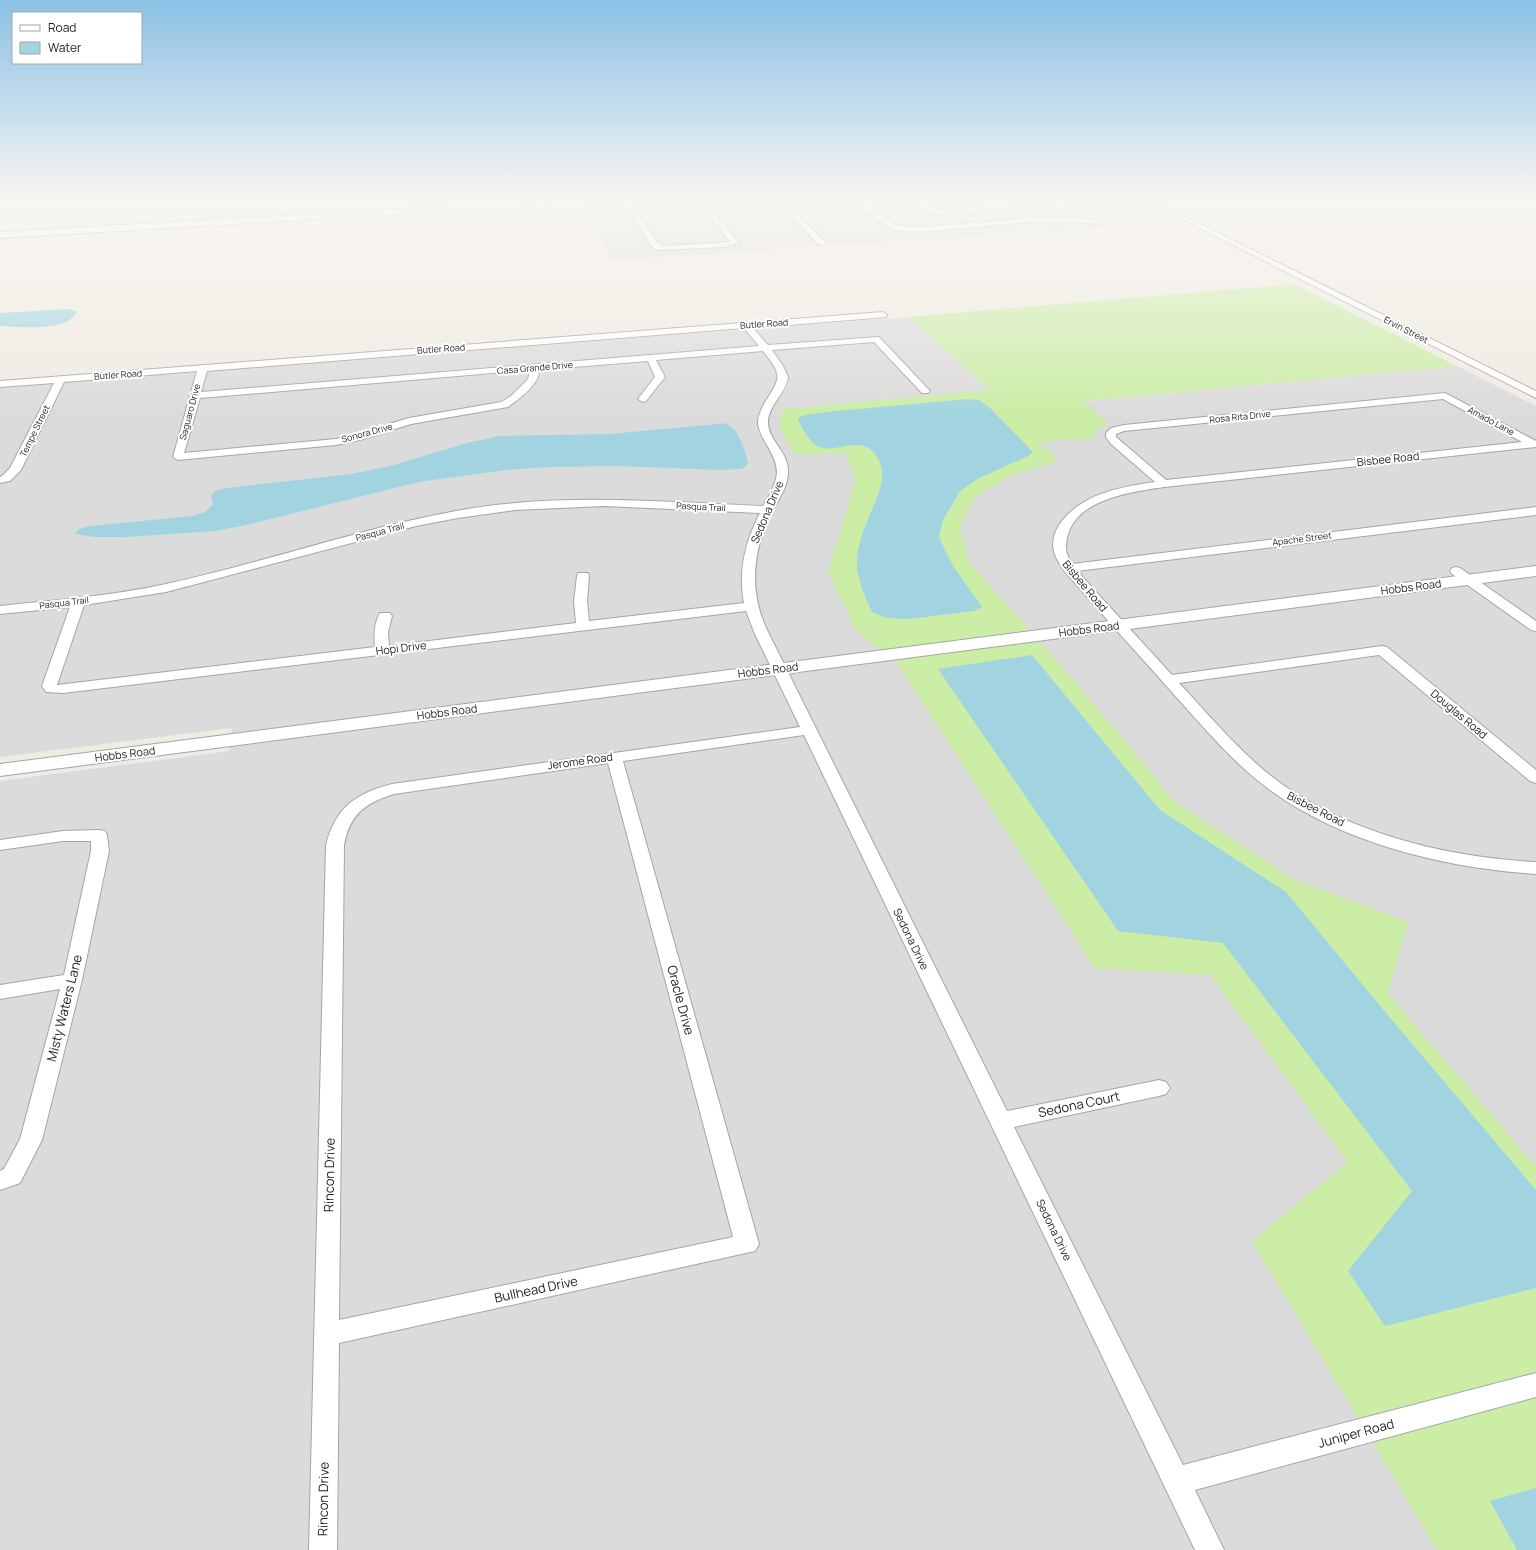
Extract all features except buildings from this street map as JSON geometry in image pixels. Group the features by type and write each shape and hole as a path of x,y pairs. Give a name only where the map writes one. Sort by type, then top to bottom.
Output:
{"street":[{"name":"Ervin Street","path":"1292,272 1536,395"},
{"name":"Butler Road","path":"0,384 883,315"},
{"name":"Sedona Drive","path":"747,326 775,360 782,371 783,377 782,383 765,412 762,422 767,435 779,454 783,467 781,483 756,531 751,550 748,578 751,606 776,664 1210,1550"},
{"name":"Casa Grande Drive","path":"195,395 876,339 925,391"},
{"path":"643,399 660,377 651,358"},
{"name":"Saguaro Drive","path":"178,457 203,368"},
{"name":"Sonora Drive","path":"178,457 336,442 358,437 409,421 453,412 504,405 513,399 532,380 534,375 532,368"},
{"name":"Tempe Street","path":"3,480 15,470 61,379"},
{"name":"Amado Lane","path":"1445,396 1534,445"},
{"name":"Rosa Rita Drive","path":"1164,484 1115,442 1110,437 1111,433 1124,428 1445,396"},
{"name":"Bisbee Road","path":"1534,445 1133,488 1102,497 1071,515 1063,526 1058,547 1060,556 1068,568 1168,680 1248,765 1272,784 1329,817 1376,836 1435,854 1476,863 1536,868"},
{"name":"Pasqua Trail","path":"0,610 78,602 166,588 415,523 472,512 515,507 604,503 766,510"},
{"name":"Apache Street","path":"1068,568 1536,511"},
{"name":"Hobbs Road","path":"0,770 776,664 1462,575 1536,560"},
{"name":"Hobbs Road","path":"1462,575 1536,571"},
{"path":"1462,575 1536,627"},
{"path":"583,576 580,601 580,613 583,626"},
{"name":"Hopi Drive","path":"78,602 49,686 51,689 63,689 751,606"},
{"path":"382,650 381,632 385,616"},
{"name":"Douglas Road","path":"1168,680 1382,650 1536,778"},
{"name":"Hobbs Road","path":"0,757 776,664"},
{"name":"Jerome Road","path":"355,806 377,793 406,786 809,730"},
{"name":"Oracle Drive","path":"614,756 747,1244"},
{"name":"Rincon Drive","path":"323,1550 335,845 337,831 343,819 355,806"},
{"name":"Misty Waters Lane","path":"0,845 63,836 99,835 100,851 72,980 31,1140 6,1178"},
{"path":"0,992 72,980"},
{"name":"Sedona Court","path":"1000,1121 1159,1088"},
{"name":"Bullhead Drive","path":"326,1334 747,1244"},
{"name":"Juniper Road","path":"1176,1481 1536,1385"}],"shaded area":[{"path":"908,317 1011,408 1457,366 1536,406 1536,1550 0,1550 0,781 229,751 232,728 0,757 0,386"}],"green space":[{"path":"1294,284 1457,366 1083,401 1108,423 1095,431 1093,438 1039,442 1060,460 1008,477 973,499 960,528 968,560 1103,714 1174,801 1294,879 1408,922 1388,994 1536,1166 1536,1550 1437,1550 1252,1241 1348,1162 1210,975 1095,968 898,665 856,630 828,572 855,481 846,453 795,454 779,427 783,409 991,390 908,317"}],"water":[{"path":"70,309 77,312 72,318 64,323 42,327 0,326 0,313"},
{"path":"968,399 979,400 990,408 1033,452 1028,456 979,478 960,491 943,520 939,537 955,569 982,607 974,611 909,619 886,618 872,612 861,586 857,564 861,538 880,491 882,476 879,461 873,452 867,447 859,445 835,448 817,446 807,436 798,418 805,415 835,411"},
{"path":"723,424 731,426 735,430 744,448 748,464 742,469 719,470 619,466 548,467 506,470 419,482 255,523 216,531 126,537 94,537 75,534 79,529 91,526 192,516 205,512 213,504 211,496 215,491 227,488 351,474 390,466 467,443 500,436 610,434"},
{"path":"1032,655 1160,810 1286,892 1536,1190 1536,1288 1385,1326 1348,1271 1412,1191 1223,943 1118,931 938,669"},
{"path":"1536,1488 1536,1550 1517,1550 1490,1501"}]}
